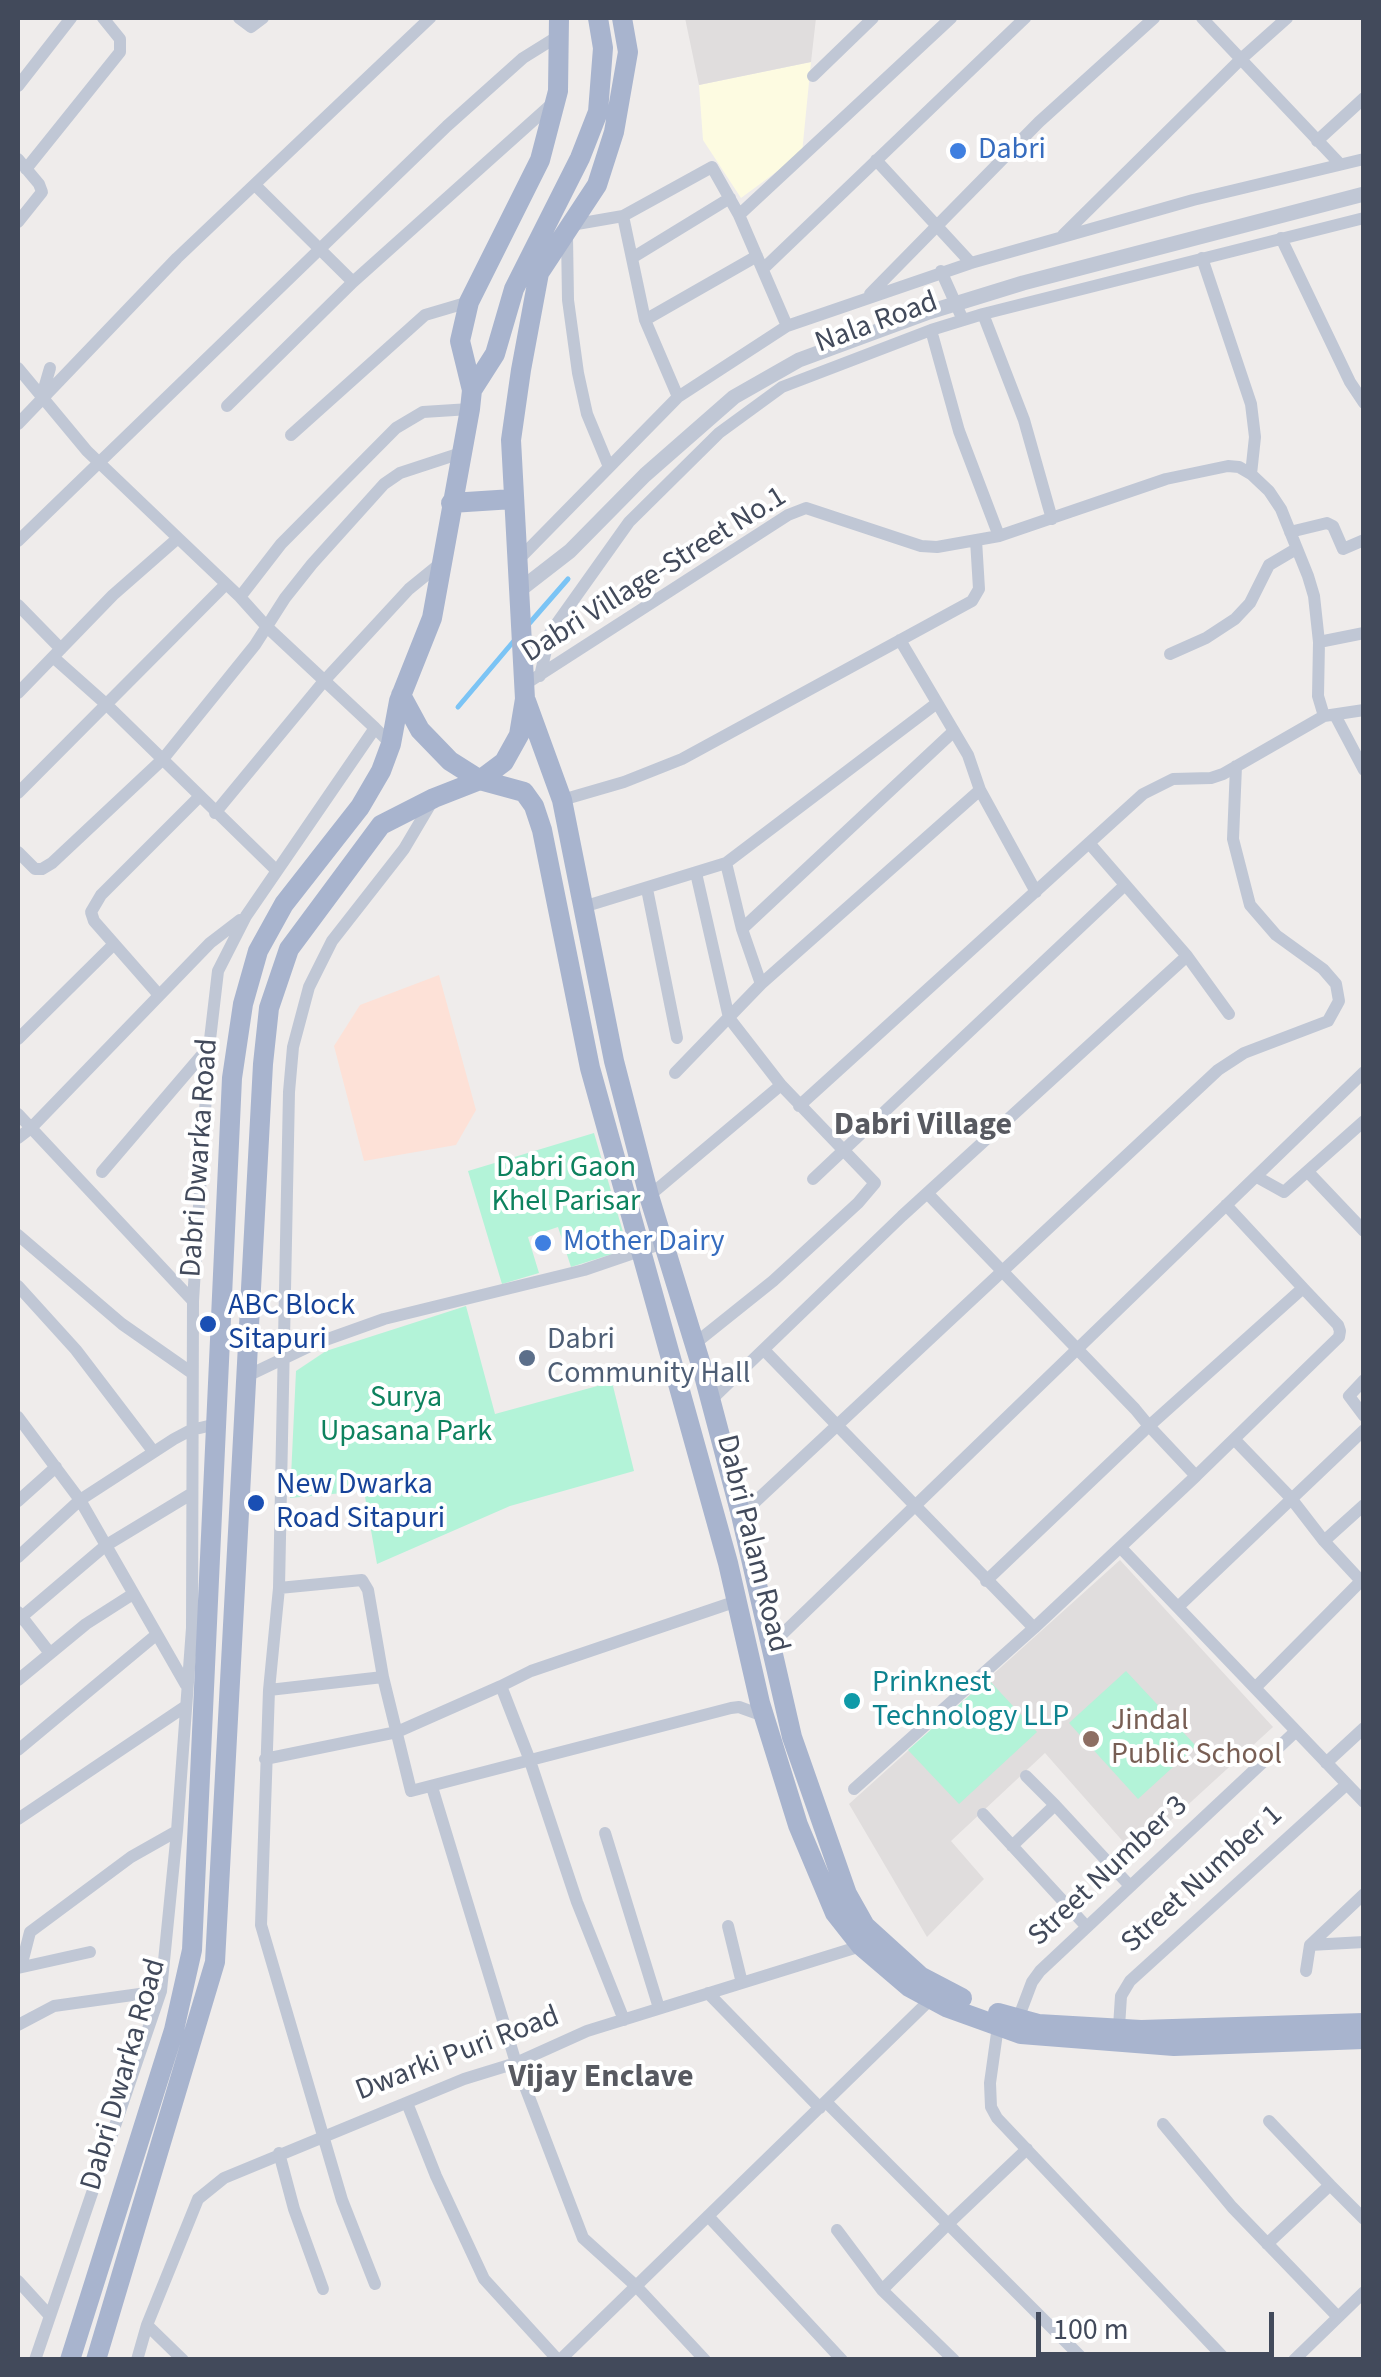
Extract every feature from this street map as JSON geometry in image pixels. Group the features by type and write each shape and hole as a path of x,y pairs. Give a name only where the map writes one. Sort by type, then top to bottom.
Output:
{"main road":[{"path":"471,400 495,354 514,289 580,158 598,112 604,48 598,18"},
{"path":"528,684 511,440 540,273 598,185 614,132 628,52 622,18"},
{"name":"Dabri Dwarka Road","path":"70,2360 174,2030 192,1950 232,1078 243,1004 258,951 284,904 360,807 392,744 402,695 432,618 471,400 460,341 469,302 540,160 556,100 560,26"},
{"path":"451,503 513,499"},
{"name":"Dabri Dwarka Road","path":"96,2360 215,1962 262,1064 269,1008 290,949 381,825 480,780 504,762 519,735 528,684"},
{"name":"Dabri Palam Road","path":"528,684 562,800 614,1061 741,1514 792,1737 847,1894 865,1926 920,1976 948,1993 1038,2024 1119,2022 1192,2029 1364,2022"},
{"name":"Dabri Palam Road","path":"402,695 420,730 450,761 480,780 524,792 534,806 575,1003 737,1601 764,1716 798,1825 828,1902 861,1946 909,1987 932,1999 1012,2015 1039,2038 1174,2046 1364,2039"},
{"path":"798,1825 820,1818"}],"street":[{"path":"18,86 71,18"},
{"path":"18,222 42,192 40,184 22,164 120,52 120,39 103,18"},
{"path":"238,18 251,27 264,18"},
{"path":"18,424 177,258 430,18"},
{"path":"852,36 855,18"},
{"path":"813,76 873,18"},
{"path":"739,215 951,18"},
{"path":"645,320 760,263 876,160 1025,18"},
{"path":"868,296 1040,122 1154,18"},
{"path":"1202,18 1340,164"},
{"path":"1062,237 1287,18"},
{"path":"18,541 490,86 560,26"},
{"path":"1318,142 1364,98"},
{"path":"227,406 353,282 556,100"},
{"path":"520,558 678,397 787,326 972,262 1193,200 1364,159"},
{"path":"876,160 972,262"},
{"path":"609,467 587,414 578,373 568,300 569,228 623,216 712,168 739,215 787,326"},
{"path":"256,186 353,282"},
{"path":"522,594 676,446 754,383 799,360 958,303 1186,238 1364,194"},
{"path":"632,258 730,198"},
{"path":"623,216 645,320 678,397"},
{"name":"Nala Road","path":"528,684 550,633 650,498 719,432 782,386 983,314 1364,218"},
{"path":"1281,238 1350,382 1364,403"},
{"path":"1202,258 1252,404 1255,438 1251,474 1275,500 1314,596 1319,642 1318,696 1364,770"},
{"path":"942,272 963,320"},
{"path":"292,435 425,315 469,302"},
{"path":"983,314 1024,420 1052,519"},
{"path":"931,330 958,431 999,536"},
{"path":"18,368 100,464 392,744"},
{"path":"43,395 50,368"},
{"path":"240,596 281,544 396,428 423,412 471,400"},
{"path":"20,864 46,868 162,759 312,564 384,484 400,473 461,453"},
{"name":"Dabri Village-Street No.1","path":"528,684 788,515 806,508 921,546 937,547 999,536 1166,479 1228,466 1251,474"},
{"path":"1290,532 1327,523 1333,526 1343,549 1364,540"},
{"path":"18,692 114,595 178,538"},
{"path":"562,800 682,760 978,596 976,540"},
{"path":"1170,654 1235,619 1250,603 1269,565 1296,549"},
{"path":"215,813 324,681 409,589 441,563"},
{"path":"18,793 226,584"},
{"path":"18,605 107,705 277,871"},
{"path":"1319,642 1364,633"},
{"path":"900,640 968,755 980,790 1036,892"},
{"path":"583,907 726,864 938,703"},
{"path":"800,1106 1156,785 1173,779 1211,778 1329,715 1364,710"},
{"path":"34,2360 160,1991 192,1628 193,1302 209,1048 218,971 246,916 376,728"},
{"path":"742,930 954,731"},
{"path":"741,1514 1230,1060 1328,1021 1340,1001 1336,984 1276,936 1250,905 1234,840 1236,766"},
{"path":"675,1074 761,984 980,790"},
{"path":"159,996 94,921 91,912 94,904 199,797"},
{"path":"375,2284 342,2200 262,1925 265,1759 279,1588 292,1047 309,987 332,941 404,849 434,798"},
{"path":"1090,843 1186,956 1229,1014"},
{"path":"726,864 742,930 761,984"},
{"path":"694,1345 773,1281 874,1181 781,1085 729,1018 696,873"},
{"path":"812,1179 1125,885"},
{"path":"646,889 677,1038"},
{"path":"18,1138 210,942 246,916"},
{"path":"18,1039 114,944"},
{"path":"710,1401 1186,956"},
{"path":"102,1172 209,1048"},
{"path":"772,1644 1364,1072"},
{"path":"649,1196 781,1085"},
{"path":"18,1114 193,1302"},
{"path":"1257,1177 1284,1192 1364,1121"},
{"path":"1308,1172 1364,1231"},
{"path":"928,1194 1196,1476"},
{"path":"854,1789 1121,1548 1339,1337 1338,1325 1226,1205"},
{"path":"18,1235 122,1324 192,1374"},
{"path":"247,1376 384,1319 584,1270 663,1243"},
{"path":"18,1286 76,1350 153,1451"},
{"path":"986,1582 1149,1426 1303,1288"},
{"path":"764,1350 1034,1628"},
{"path":"1364,1380 1349,1396 1364,1416"},
{"path":"18,1417 22,1433 56,1467 80,1500 188,1687"},
{"path":"18,1557 80,1500 153,1451 191,1430 217,1424"},
{"path":"1178,1606 1364,1430"},
{"path":"1234,1440 1363,1582 1255,1688"},
{"path":"18,1500 56,1467"},
{"path":"49,1652 19,1616 106,1546 192,1494"},
{"path":"1324,1542 1364,1506"},
{"path":"1121,1548 1364,1802"},
{"path":"279,1588 355,1579 366,1583 383,1677 412,1790 432,1787 527,1754 730,1708 739,1707 764,1716"},
{"path":"18,1680 49,1652 133,1594"},
{"path":"265,1759 397,1732 530,1671 737,1601"},
{"path":"18,1750 156,1635"},
{"path":"269,1690 383,1677"},
{"path":"500,1686 624,2020"},
{"path":"18,1819 186,1706"},
{"path":"1326,1763 1364,1728"},
{"name":"Street Number 3","path":"1226,2360 996,2118 990,2082 1012,2015 1032,1982 1086,1926 1295,1732"},
{"path":"1026,1776 1130,1886"},
{"name":"Street Number 1","path":"1119,2022 1121,1996 1130,1981 1347,1784"},
{"path":"432,1787 516,2063 584,2238 636,2286 705,2360"},
{"path":"1012,1846 1055,1805"},
{"path":"983,1814 1086,1926"},
{"path":"90,1952 19,1968 30,1932 131,1857 177,1830"},
{"path":"605,1833 659,2008"},
{"path":"1306,1971 1310,1945 1364,1894"},
{"path":"728,1926 742,1983"},
{"path":"1310,1945 1364,1942"},
{"name":"Dwarki Puri Road","path":"147,2325 198,2198 224,2178 322,2135 464,2079 516,2063 587,2031 861,1946"},
{"path":"18,2025 54,2006 160,1991"},
{"path":"708,1993 1084,2360"},
{"path":"407,2103 484,2279 559,2360 932,1999"},
{"path":"1269,2121 1364,2220"},
{"path":"1163,2124 1338,2318"},
{"path":"882,2290 1026,2149"},
{"path":"279,2153 323,2290"},
{"path":"1268,2244 1330,2186"},
{"path":"708,2216 842,2360"},
{"path":"837,2230 882,2290 954,2360"},
{"path":"18,2282 50,2314"},
{"path":"1294,2360 1364,2292"},
{"path":"137,2360 147,2325 183,2360"}],"shaded area":[{"path":"685,18 816,18 811,62 699,85"},
{"path":"811,62 802,153 741,198 703,140 699,85"},
{"path":"439,975 476,1110 456,1145 364,1161 334,1046 360,1005"},
{"name":"Jindal Public School","path":"1120,1560 1273,1727 1134,1854 1045,1753 951,1841 984,1879 927,1937 849,1804"}],"green space":[{"name":"Dabri Gaon Khel Parisar","path":"594,1133 628,1249 571,1267 558,1227 528,1237 539,1273 502,1284 468,1171"},
{"name":"Surya Upasana Park","path":"466,1306 495,1414 612,1382 634,1471 510,1506 377,1564 364,1491 290,1498 296,1371 326,1351"},
{"path":"1126,1671 1196,1746 1138,1799 1069,1723"},
{"path":"988,1679 1037,1732 959,1804 908,1750"}],"waterway":[{"path":"527,626 568,579"},
{"path":"458,707 513,642"}],"place":[{"name":"Dabri","path":"958,151"},
{"name":"Mother Dairy","path":"543,1243"},
{"name":"ABC Block Sitapuri","path":"208,1324"},
{"name":"Dabri Community Hall","path":"527,1358"},
{"name":"New Dwarka Road Sitapuri","path":"256,1503"},
{"name":"Prinknest Technology LLP","path":"852,1701"},
{"name":"Jindal Public School","path":"1091,1739"}],"district":[{"name":"Dabri Village","path":"923,1127"},
{"name":"Vijay Enclave","path":"601,2079"}]}
